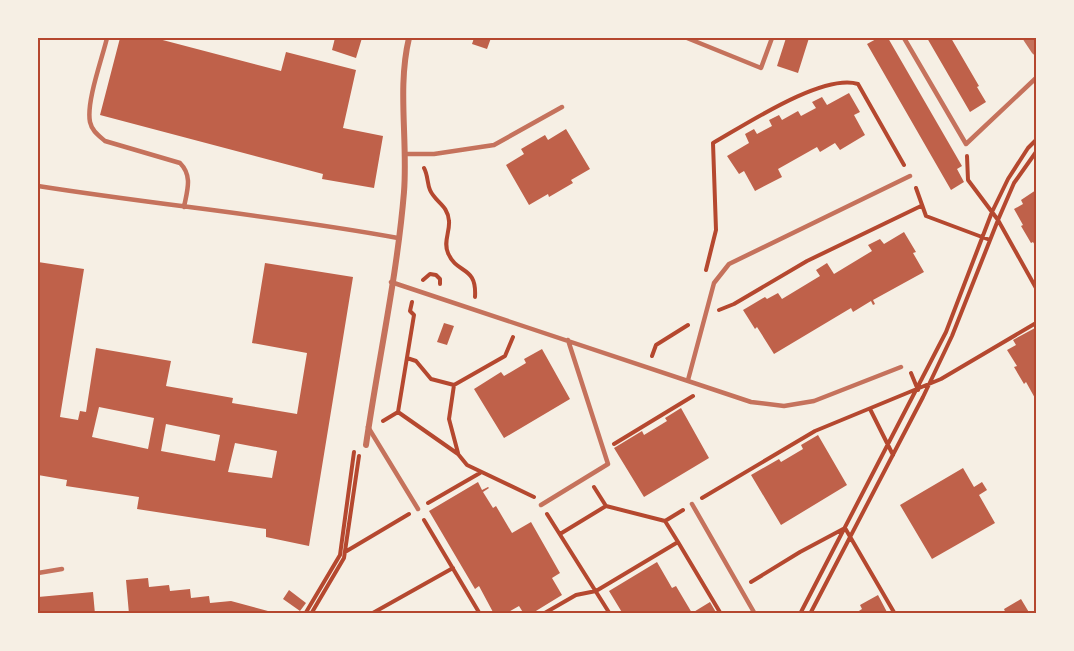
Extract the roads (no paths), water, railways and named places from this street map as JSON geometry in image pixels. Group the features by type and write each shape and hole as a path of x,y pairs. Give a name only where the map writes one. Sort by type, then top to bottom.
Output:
{"street":[{"path":"366,445 404,196 403,124 405,67 409,38"},
{"path":"1028,38 1036,50"}],"lane":[{"path":"107,38 89,108 90,123 95,133 105,141 180,164 186,170 189,179 184,207"},
{"path":"687,38 761,68 772,38"},
{"path":"904,38 966,144 1036,78"},
{"path":"405,154 434,154 494,145 562,107"},
{"path":"688,380 714,284 729,264 910,176"},
{"path":"38,186 303,221 398,238"},
{"path":"391,282 750,402 784,406 814,401 901,367"},
{"path":"541,505 608,464 568,340"},
{"path":"368,427 418,508"},
{"path":"692,504 755,614"},
{"path":"38,573 62,569"}]}
